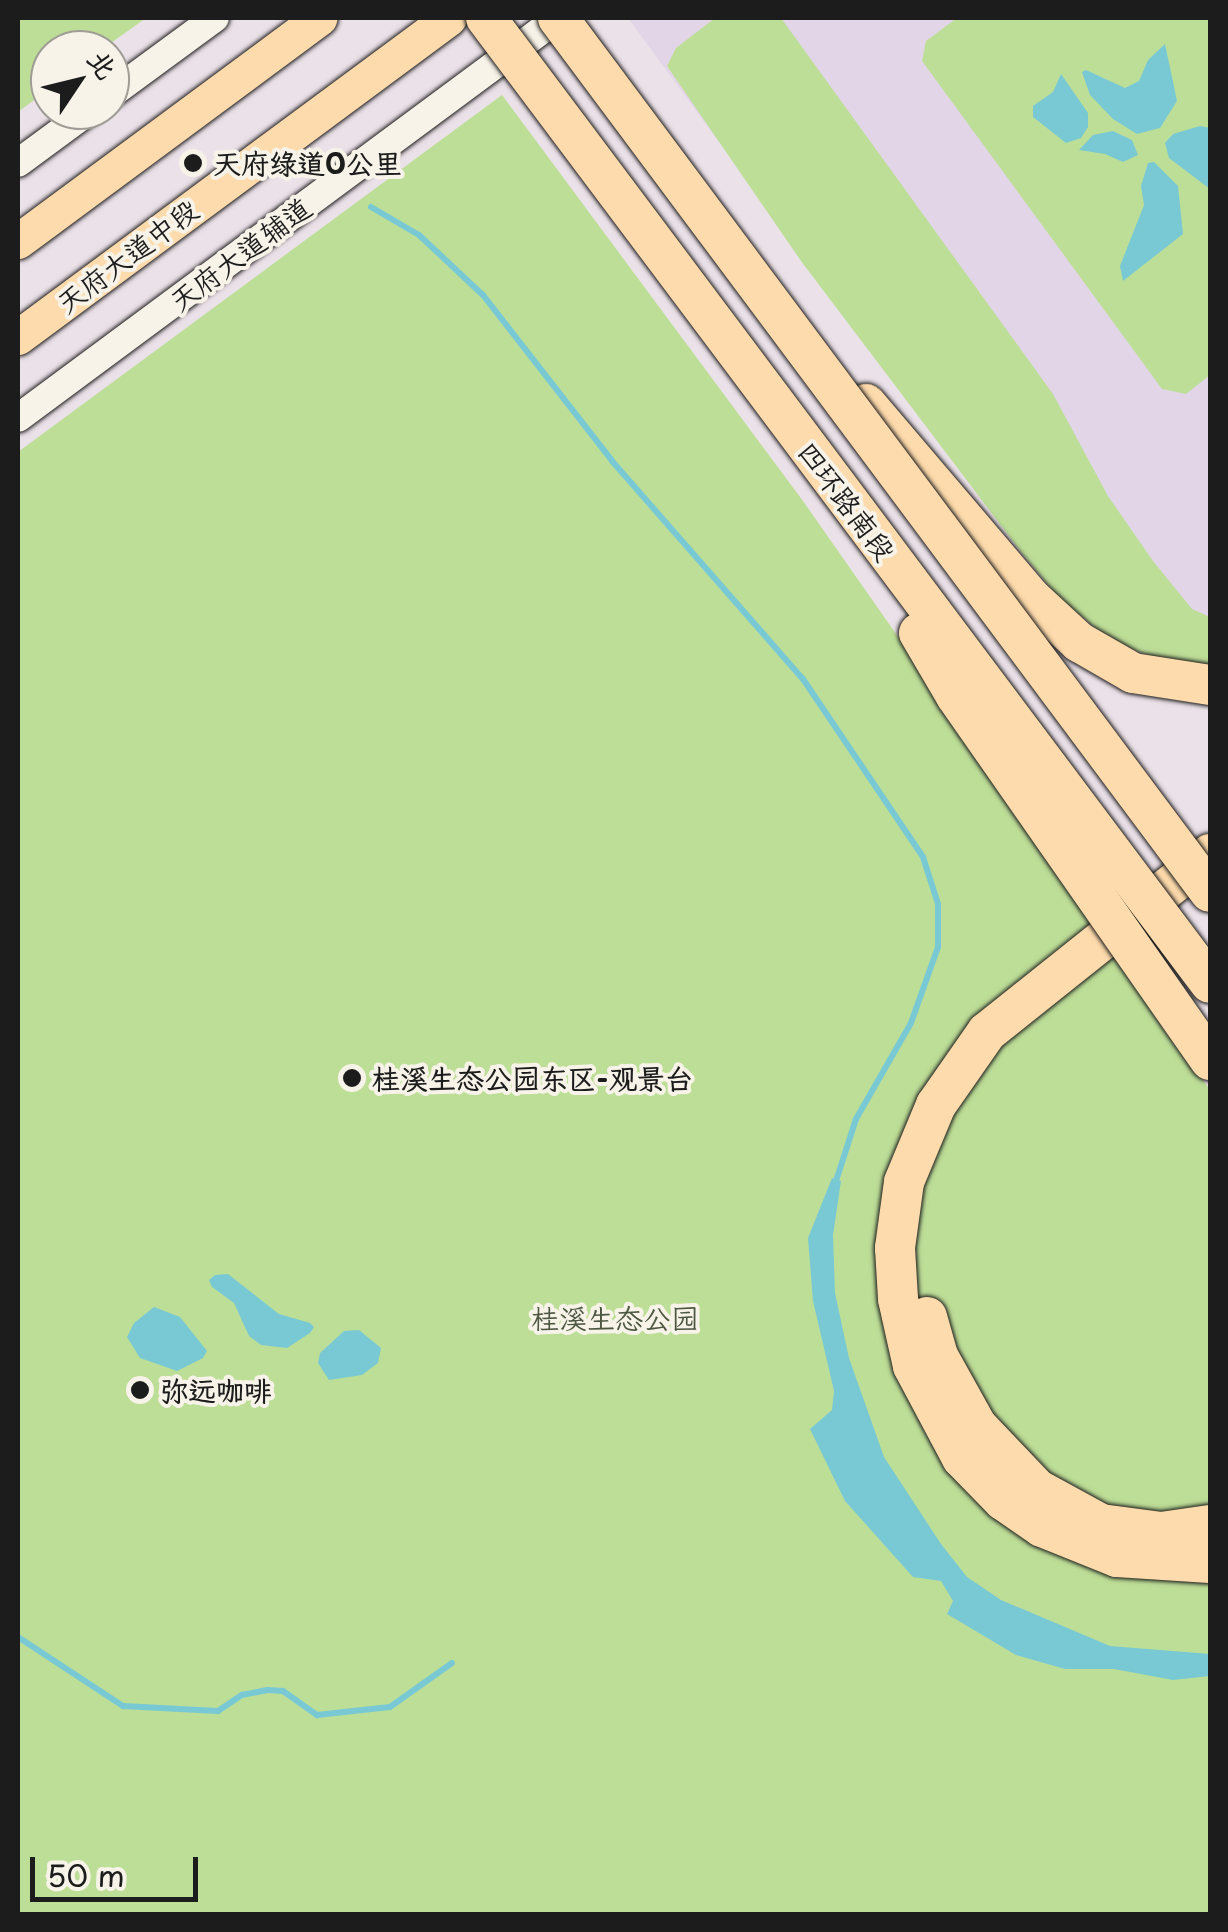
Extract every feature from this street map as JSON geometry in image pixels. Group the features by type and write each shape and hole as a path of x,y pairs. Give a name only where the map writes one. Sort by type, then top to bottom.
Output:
{"highway":[{"name":"四环路南段","path":"486,18 1210,983"},
{"path":"558,18 1210,889 1024,1030 980,1086 934,1163 927,1178 918,1232 919,1286 938,1356 977,1426 1037,1489 1101,1524 1208,1539"},
{"path":"745,266 1030,597 1079,642 1133,673 1210,685"},
{"path":"824,470 956,696 1210,1060"},
{"path":"1208,1539 1117,1557 1042,1527 1004,1500 962,1458 912,1366 898,1299 895,1248 904,1182 936,1105 987,1032 1210,854"}],"main road":[{"path":"18,241 318,18"},
{"name":"天府大道中段","path":"18,337 444,22"}],"street":[{"path":"130,80 214,18"},
{"name":"天府大道辅道","path":"18,418 558,18"},
{"path":"18,163 63,130"}],"shaded area":[{"path":"628,18 1210,18 1210,646 1108,636 972,487"}],"green space":[{"path":"18,18 146,18 129,30 30,30 30,103 18,112"},
{"path":"715,18 781,18 1053,394 1108,496 1153,561 1192,609 1210,617 1210,664 1178,666 1113,642 1059,598 1021,552 801,261 667,66 676,48"},
{"path":"957,18 1210,18 1210,375 1186,394 1162,389 922,61 926,41"},
{"name":"桂溪生态公园","path":"502,95 803,501 1006,791 1083,913 1210,1090 1210,1914 18,1914 18,452"}],"water":[{"path":"1165,44 1177,101 1160,128 1137,134 1113,119 1090,95 1082,72 1086,70 1125,88 1139,81 1148,60"},
{"path":"1061,74 1088,113 1088,127 1081,138 1066,143 1033,117 1033,106 1053,92"},
{"path":"1200,126 1210,128 1210,189 1169,158 1165,143 1173,134"},
{"path":"1113,131 1132,140 1138,155 1123,162 1079,150 1093,135"},
{"path":"1154,162 1178,186 1183,234 1123,281 1120,266 1144,205 1141,186 1148,163"},
{"path":"832,1178 841,1181 833,1235 835,1293 849,1358 884,1457 941,1544 967,1577 1001,1600 1110,1646 1210,1654 1210,1676 1173,1680 1114,1669 1065,1669 1016,1655 947,1614 953,1601 941,1581 913,1577 845,1501 810,1429 832,1410 834,1391 813,1301 808,1238"},
{"path":"228,1274 279,1314 310,1323 314,1327 310,1333 287,1348 261,1345 249,1336 234,1303 212,1287 209,1280 215,1275"},
{"path":"154,1307 180,1317 207,1351 203,1358 177,1371 140,1358 127,1337 134,1323"},
{"path":"359,1330 381,1348 378,1363 362,1375 329,1380 318,1363 320,1353 344,1331"}],"waterway":[{"path":"371,207 419,235 483,295 612,461 803,679 923,857 938,904 938,947 911,1023 856,1119 834,1187"},
{"path":"18,1637 123,1706 218,1711 242,1695 268,1690 283,1691 317,1715 390,1707 452,1663"}],"place":[{"name":"天府绿道0公里","path":"193,163"},
{"name":"桂溪生态公园东区-观景台","path":"352,1078"},
{"name":"弥远咖啡","path":"140,1390"}]}
